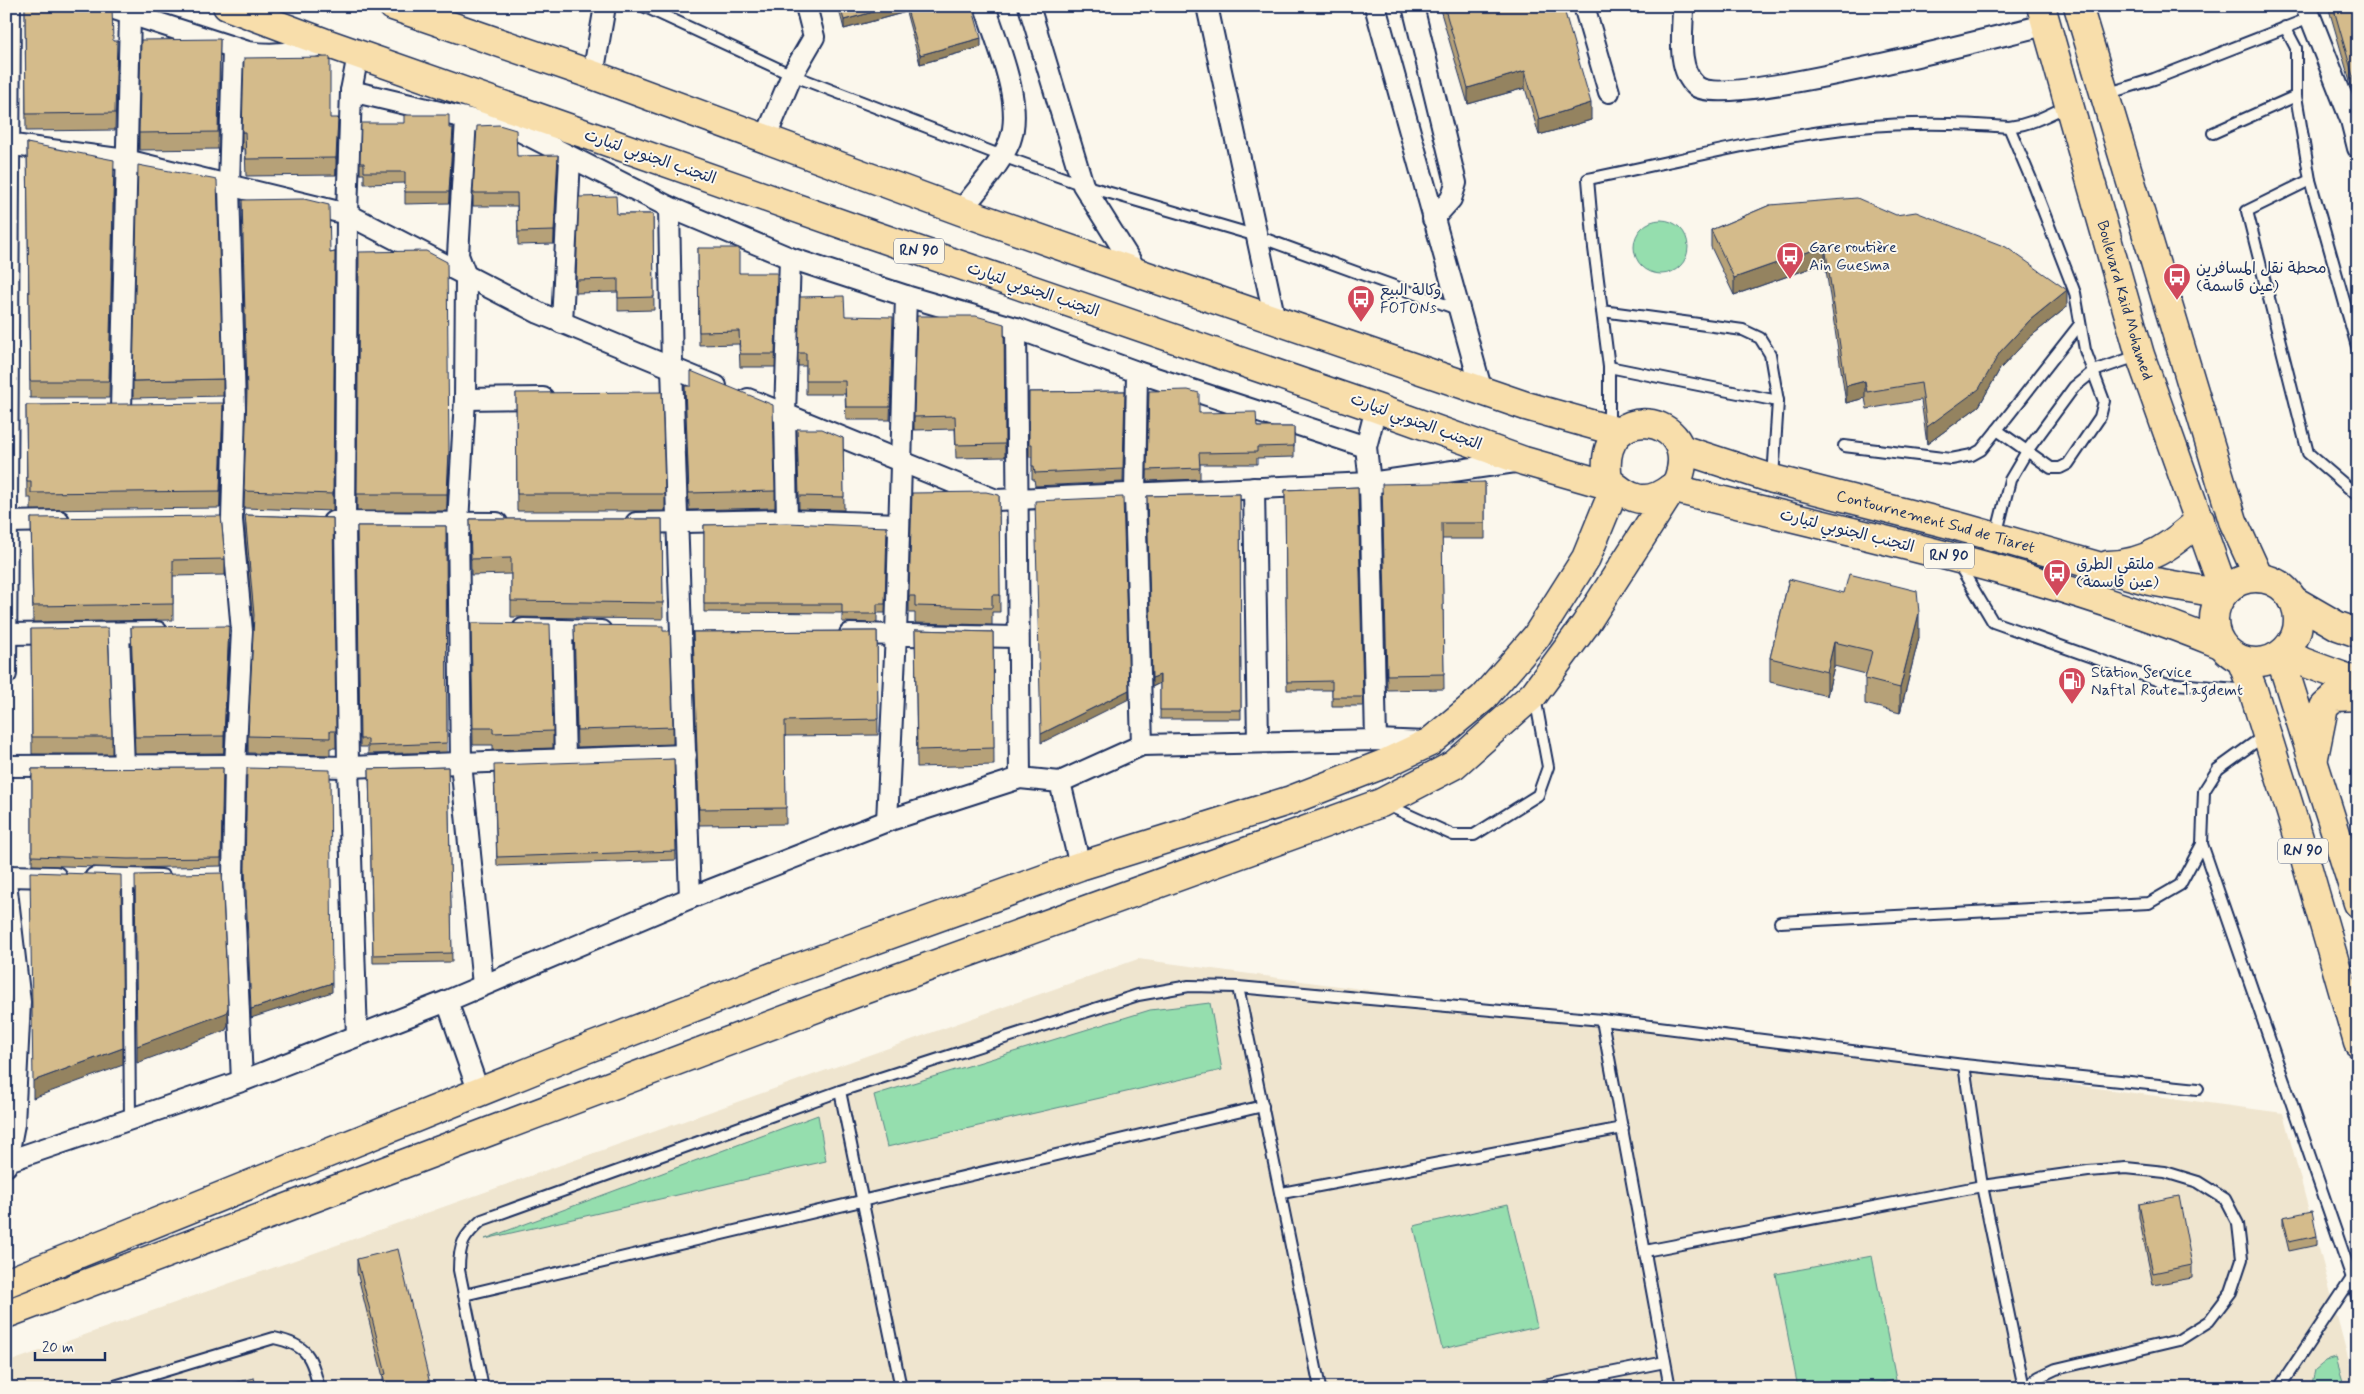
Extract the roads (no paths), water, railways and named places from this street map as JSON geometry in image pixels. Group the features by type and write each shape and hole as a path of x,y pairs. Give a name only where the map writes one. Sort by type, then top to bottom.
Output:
{"main road":[{"name":"التجنب الجنوبي لتيارت","path":"227,6 358,55 873,236 1376,408 1524,461 1615,487"},
{"path":"6,1314 856,993 1382,803 1454,765 1534,694 1585,625 1682,470 1681,449 1675,438 1666,429 1655,424 1630,425 1614,431 1526,406 1480,388 1275,320 961,211 593,75 393,6"},
{"path":"2078,6 2233,521 2259,578"},
{"name":"Boulevard Kaid Mohamed","path":"2043,16 2140,355 2224,592"},
{"path":"1614,431 1606,453 1605,465 1608,480 1625,494 1637,499 1661,496 1671,488"},
{"name":"Contournement Sud de Tiaret","path":"1681,449 1773,479 1996,537 2150,581 2224,592"},
{"path":"6,1284 586,1049 771,978 1080,866 1291,800 1386,763 1430,742 1483,698 1536,637 1586,558 1615,487"},
{"name":"التجنب الجنوبي لتيارت","path":"1671,488 1956,558 2074,590 2149,616 2231,652"},
{"path":"2099,565 2138,562 2157,554 2174,543 2200,520"},
{"path":"2259,578 2279,584 2293,600 2298,610 2297,633 2283,654 2268,661 2254,663 2231,652 2213,624 2217,603 2224,592 2240,581 2259,578"},
{"path":"2293,600 2330,621 2358,633"},
{"name":"RN 90","path":"2231,652 2253,690 2302,848 2358,1044"},
{"path":"2283,654 2358,682"},
{"name":"RN 90","path":"2283,654 2313,761 2358,903"},
{"path":"2313,761 2324,707 2335,697 2358,696"}],"street":[{"path":"6,674 7,522 17,410 7,313 10,6"},
{"path":"105,6 232,48 264,54 280,54 311,49 326,43"},
{"path":"593,75 605,6"},
{"path":"766,139 792,75 814,37 806,6"},
{"path":"961,211 1002,156 1010,142 1014,125 1015,111 1012,94 985,6"},
{"path":"1029,6 1083,185 1138,273"},
{"path":"1207,6 1275,320"},
{"path":"1375,6 1480,388"},
{"path":"1413,6 1456,183 1451,199 1433,219"},
{"path":"1584,6 1610,92"},
{"path":"1683,6 1684,66 1689,78 1698,88 1714,90 1736,90 1838,73 2043,16"},
{"path":"2308,12 2354,119 2358,148"},
{"path":"121,410 130,14"},
{"path":"232,48 225,408 231,520 235,765 223,879 242,1081"},
{"path":"357,1036 348,767 345,523 347,214 352,91 358,55"},
{"path":"352,91 520,131 669,207 790,258 906,296 1016,328 1137,372 1366,447"},
{"path":"466,119 458,255 466,276 465,399 458,523 469,628 461,763 483,985"},
{"path":"8,144 126,160 347,214 562,323 996,500 1370,483 1524,461"},
{"path":"562,323 570,158"},
{"path":"669,207 672,368 678,524 692,632 686,755 690,898"},
{"path":"787,520 785,414 790,258"},
{"path":"887,821 896,634 906,296"},
{"path":"1016,328 1016,500 1020,778"},
{"path":"1137,372 1134,494 1142,745"},
{"path":"654,397 674,397"},
{"path":"465,399 564,398"},
{"path":"1376,408 1366,447 1370,483 1376,740"},
{"path":"1254,488 1258,742"},
{"path":"621,523 678,524 787,520 899,524"},
{"path":"7,522 75,521"},
{"path":"317,522 515,523"},
{"path":"506,629 622,631"},
{"path":"562,630 565,760"},
{"path":"6,634 176,632"},
{"path":"662,632 692,632"},
{"path":"119,633 124,767"},
{"path":"828,633 1018,637"},
{"path":"7,1164 130,1118 242,1081 447,1001 690,898 887,821 1020,778 1060,782 1142,745 1376,740 1430,742"},
{"path":"6,766 124,767 235,765 348,767 686,755"},
{"path":"1060,782 1080,866"},
{"path":"6,876 176,880"},
{"path":"6,882 13,998 14,1124 7,1164"},
{"path":"447,1001 479,1093"}],"lane":[{"path":"643,6 792,75 1002,156 1083,185 1257,236 1457,309"},
{"path":"2105,94 2154,78 2285,27 2308,12"},
{"path":"2285,27 2296,48 2296,96 2310,180 2358,350"},
{"path":"2213,133 2296,96"},
{"path":"1614,431 1609,367 1594,248 1588,180 1813,133 1910,124 2009,127 2034,123 2068,106"},
{"path":"1998,430 2051,468 2060,468 2068,464 2100,417 2104,408 2102,392 2085,350 2072,284 2032,179 2009,127"},
{"path":"2310,180 2247,211 2308,453 2358,496"},
{"path":"1602,311 1743,330 1753,333 1765,344 1770,354 1778,401 1773,479"},
{"path":"1844,446 1960,458 1972,455 1981,450 1998,430 2080,324"},
{"path":"1996,537 2010,480 2027,452 2074,386 2094,371 2140,355"},
{"path":"1609,367 1778,401"},
{"path":"1956,558 1993,622 2166,683 2253,690"},
{"path":"1382,803 1453,835 1474,835 1538,795 1548,767 1534,694"},
{"path":"2266,734 2218,769 2204,791 2202,844 2358,1300"},
{"path":"1780,922 2149,904 2180,886 2202,844"},
{"path":"128,880 130,1118"},
{"path":"483,1388 459,1270 459,1251 466,1234 482,1220 840,1091 1096,1006 1138,995 1189,986 1238,987 1602,1020 1964,1065 2198,1089"},
{"path":"1238,987 1282,1193 1320,1388"},
{"path":"1602,1020 1670,1388"},
{"path":"1645,1251 1982,1186 2126,1168 2166,1172 2198,1182 2226,1199 2238,1224 2242,1259 2231,1292 2209,1321 2179,1340 2056,1369 2040,1377 2025,1388 1982,1186 1964,1065"},
{"path":"840,1091 901,1388"},
{"path":"464,1295 1264,1106"},
{"path":"1282,1193 1623,1128"},
{"path":"2279,1388 2352,1278"},
{"path":"108,1388 274,1338 292,1342 305,1350 313,1363 319,1388"},
{"path":"1534,1388 1665,1362"}],"place":[{"name":"Gare routière Ain Guesma","path":"1790,280"},
{"name":"محطة نقل المسافرين (عين قاسمة)","path":"2177,301"},
{"name":"وكالة البيع FOTONs","path":"1361,323"},
{"name":"ملتقى الطرق (عين قاسمة)","path":"2057,597"},
{"name":"Station Service Naftal Route Tagdemt","path":"2072,705"}]}
